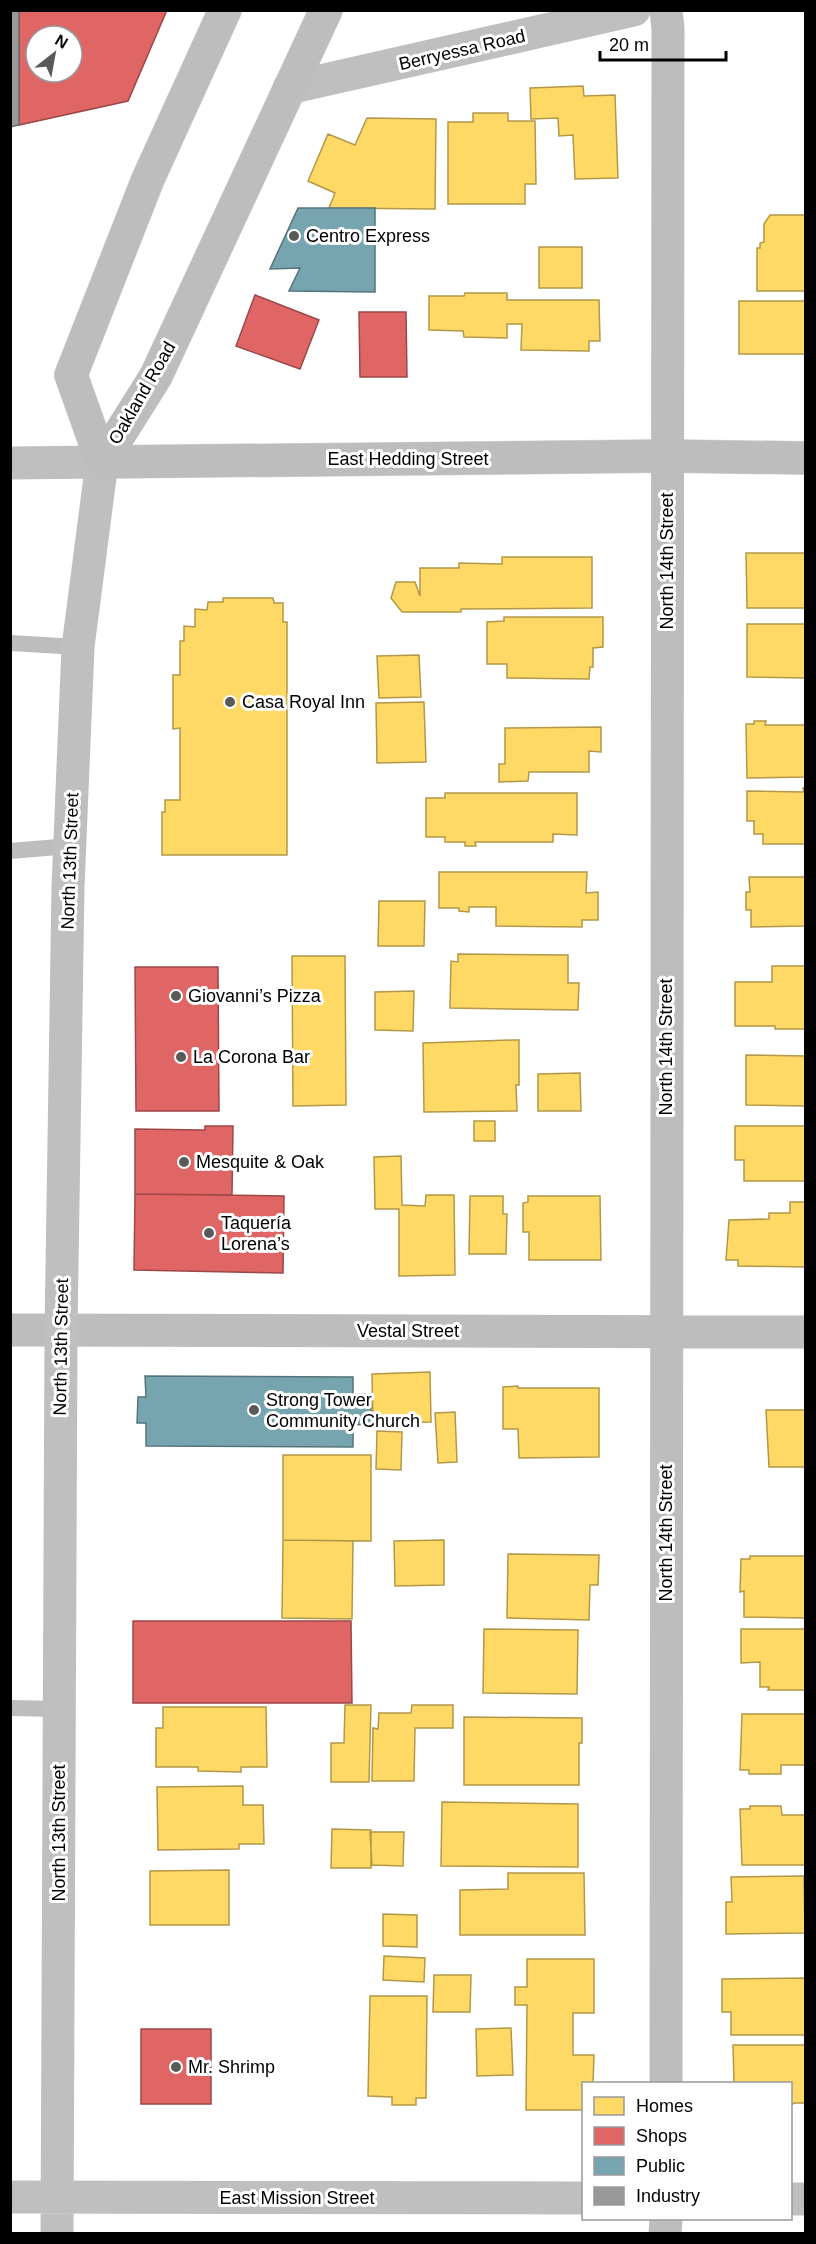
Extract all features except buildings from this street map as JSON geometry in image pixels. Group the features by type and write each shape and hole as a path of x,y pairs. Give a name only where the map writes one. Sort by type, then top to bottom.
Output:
{"main road":[{"name":"Berryessa Road","path":"290,88 634,10"},
{"name":"East Hedding Street","path":"10,463 102,462"},
{"name":"North 13th Street","path":"57,2234 61,1330 68,887 78,647 102,462"},
{"name":"East Mission Street","path":"10,2197 582,2198"}],"street":[{"name":"Oakland Road","path":"102,462 71,375 148,178 225,10"},
{"name":"Oakland Road","path":"102,462 156,376 326,10"},
{"name":"North 14th Street","path":"666,10 668,29 666,2082"},
{"name":"East Hedding Street","path":"102,462 667,456 806,458"},
{"name":"Vestal Street","path":"10,1330 806,1332"}],"lane":[{"path":"10,643 78,647"},
{"path":"10,851 70,846"},
{"path":"10,1708 59,1709"}],"place":[{"name":"Centro Express","path":"294,236"},
{"name":"Casa Royal Inn","path":"230,702"},
{"name":"Giovanni’s Pizza","path":"176,996"},
{"name":"La Corona Bar","path":"181,1057"},
{"name":"Mesquite & Oak","path":"184,1162"},
{"name":"Taquería Lorena’s","path":"209,1233"},
{"name":"Strong Tower Community Church","path":"254,1410"},
{"name":"Mr. Shrimp","path":"176,2067"}]}
